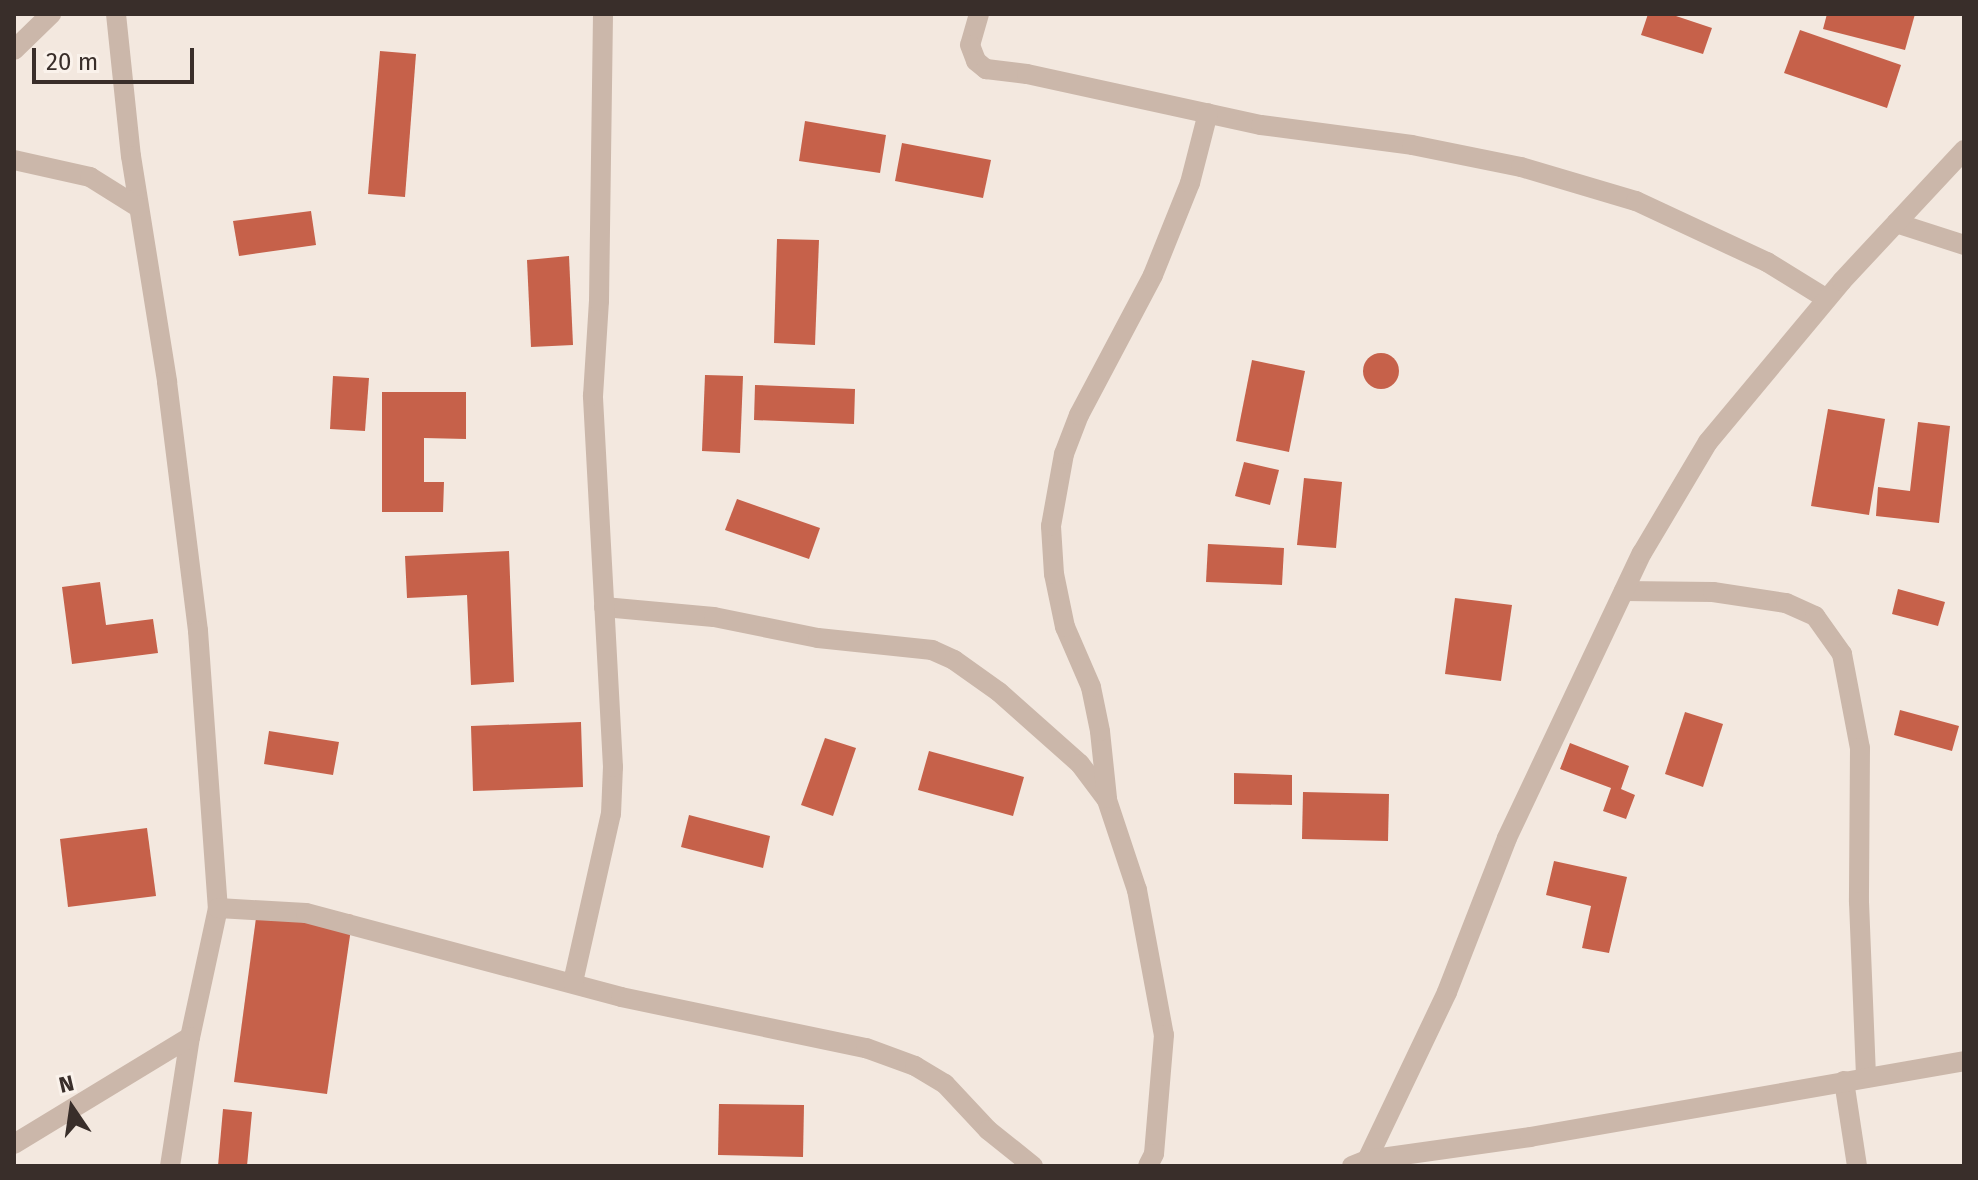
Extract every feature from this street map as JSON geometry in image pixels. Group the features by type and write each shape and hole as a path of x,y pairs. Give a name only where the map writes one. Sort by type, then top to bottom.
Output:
{"street":[{"path":"14,50 51,14"},
{"path":"116,14 138,207 167,382 198,631 218,908 190,1037 170,1166"},
{"path":"573,982 611,814 613,767 593,396 599,301 603,14"},
{"path":"979,14 970,45 976,61 986,69 1027,74 1261,125 1412,145 1521,167 1636,201 1767,262 1827,299"},
{"path":"1148,1166 1154,1154 1164,1035 1137,890 1107,800 1100,731 1091,687 1065,627 1054,574 1051,526 1064,454 1079,415 1153,275 1190,183 1208,113"},
{"path":"1359,1163 1447,992 1507,838 1624,591 1708,442 1827,299 1964,150"},
{"path":"14,160 90,177 138,207"},
{"path":"1896,223 1964,245"},
{"path":"1624,591 1713,592 1786,603 1815,616 1842,654 1860,748 1859,902 1866,1078"},
{"path":"604,607 714,617 818,638 932,650 954,660 999,692 1080,764 1107,800"},
{"path":"218,908 306,913 396,940 714,1017 818,1036 915,1066 945,1084 988,1130 1033,1166"},
{"path":"14,1144 190,1037"},
{"path":"1359,1163 1530,1137 1964,1061"},
{"path":"1844,1081 1857,1166"}],"building":[{"path":"1648,14 1670,14 1712,28 1703,54 1641,35"},
{"path":"1827,14 1915,14 1905,50 1823,29"},
{"path":"1800,30 1901,65 1887,108 1784,73"},
{"path":"380,51 416,54 405,197 368,194"},
{"path":"805,121 886,135 880,173 799,161"},
{"path":"902,143 991,160 983,198 895,181"},
{"path":"311,211 316,245 239,256 233,221"},
{"path":"777,239 819,240 815,345 774,343"},
{"path":"569,256 573,345 531,347 527,260"},
{"path":"1381,353 1394,358 1399,371 1394,384 1381,389 1368,384 1363,371 1368,358"},
{"path":"1252,360 1305,371 1289,452 1236,441"},
{"path":"705,375 743,376 740,453 702,451"},
{"path":"333,376 369,378 365,431 330,429"},
{"path":"755,385 855,389 854,424 754,420"},
{"path":"382,392 466,392 466,439 424,438 424,482 444,482 443,512 382,512"},
{"path":"1828,409 1885,419 1869,515 1811,506"},
{"path":"1918,422 1950,426 1939,523 1876,516 1878,487 1910,491"},
{"path":"1244,462 1279,470 1270,505 1235,496"},
{"path":"1304,478 1342,482 1336,548 1297,545"},
{"path":"737,499 820,528 809,559 725,530"},
{"path":"1208,544 1284,548 1282,585 1206,582"},
{"path":"509,551 514,682 471,685 467,595 407,598 405,556"},
{"path":"100,582 106,625 153,619 158,653 72,664 62,587"},
{"path":"1898,589 1945,602 1938,626 1892,614"},
{"path":"1455,598 1512,605 1501,681 1445,674"},
{"path":"1900,710 1959,726 1952,751 1894,735"},
{"path":"1685,712 1723,724 1703,787 1665,774"},
{"path":"581,722 583,787 473,791 471,726"},
{"path":"269,731 339,742 333,775 264,764"},
{"path":"825,738 856,748 833,816 801,805"},
{"path":"1570,743 1629,766 1621,789 1635,795 1626,819 1603,811 1611,788 1560,769"},
{"path":"929,751 1024,777 1013,816 918,790"},
{"path":"1234,773 1292,775 1292,805 1234,804"},
{"path":"1303,792 1389,794 1388,841 1302,839"},
{"path":"689,815 770,836 763,868 681,847"},
{"path":"147,828 156,896 68,907 60,839"},
{"path":"1554,861 1627,877 1609,953 1582,948 1591,906 1546,895"},
{"path":"258,903 353,915 327,1094 234,1082"},
{"path":"719,1104 804,1105 803,1157 718,1155"},
{"path":"223,1109 252,1112 247,1166 218,1166"}]}
